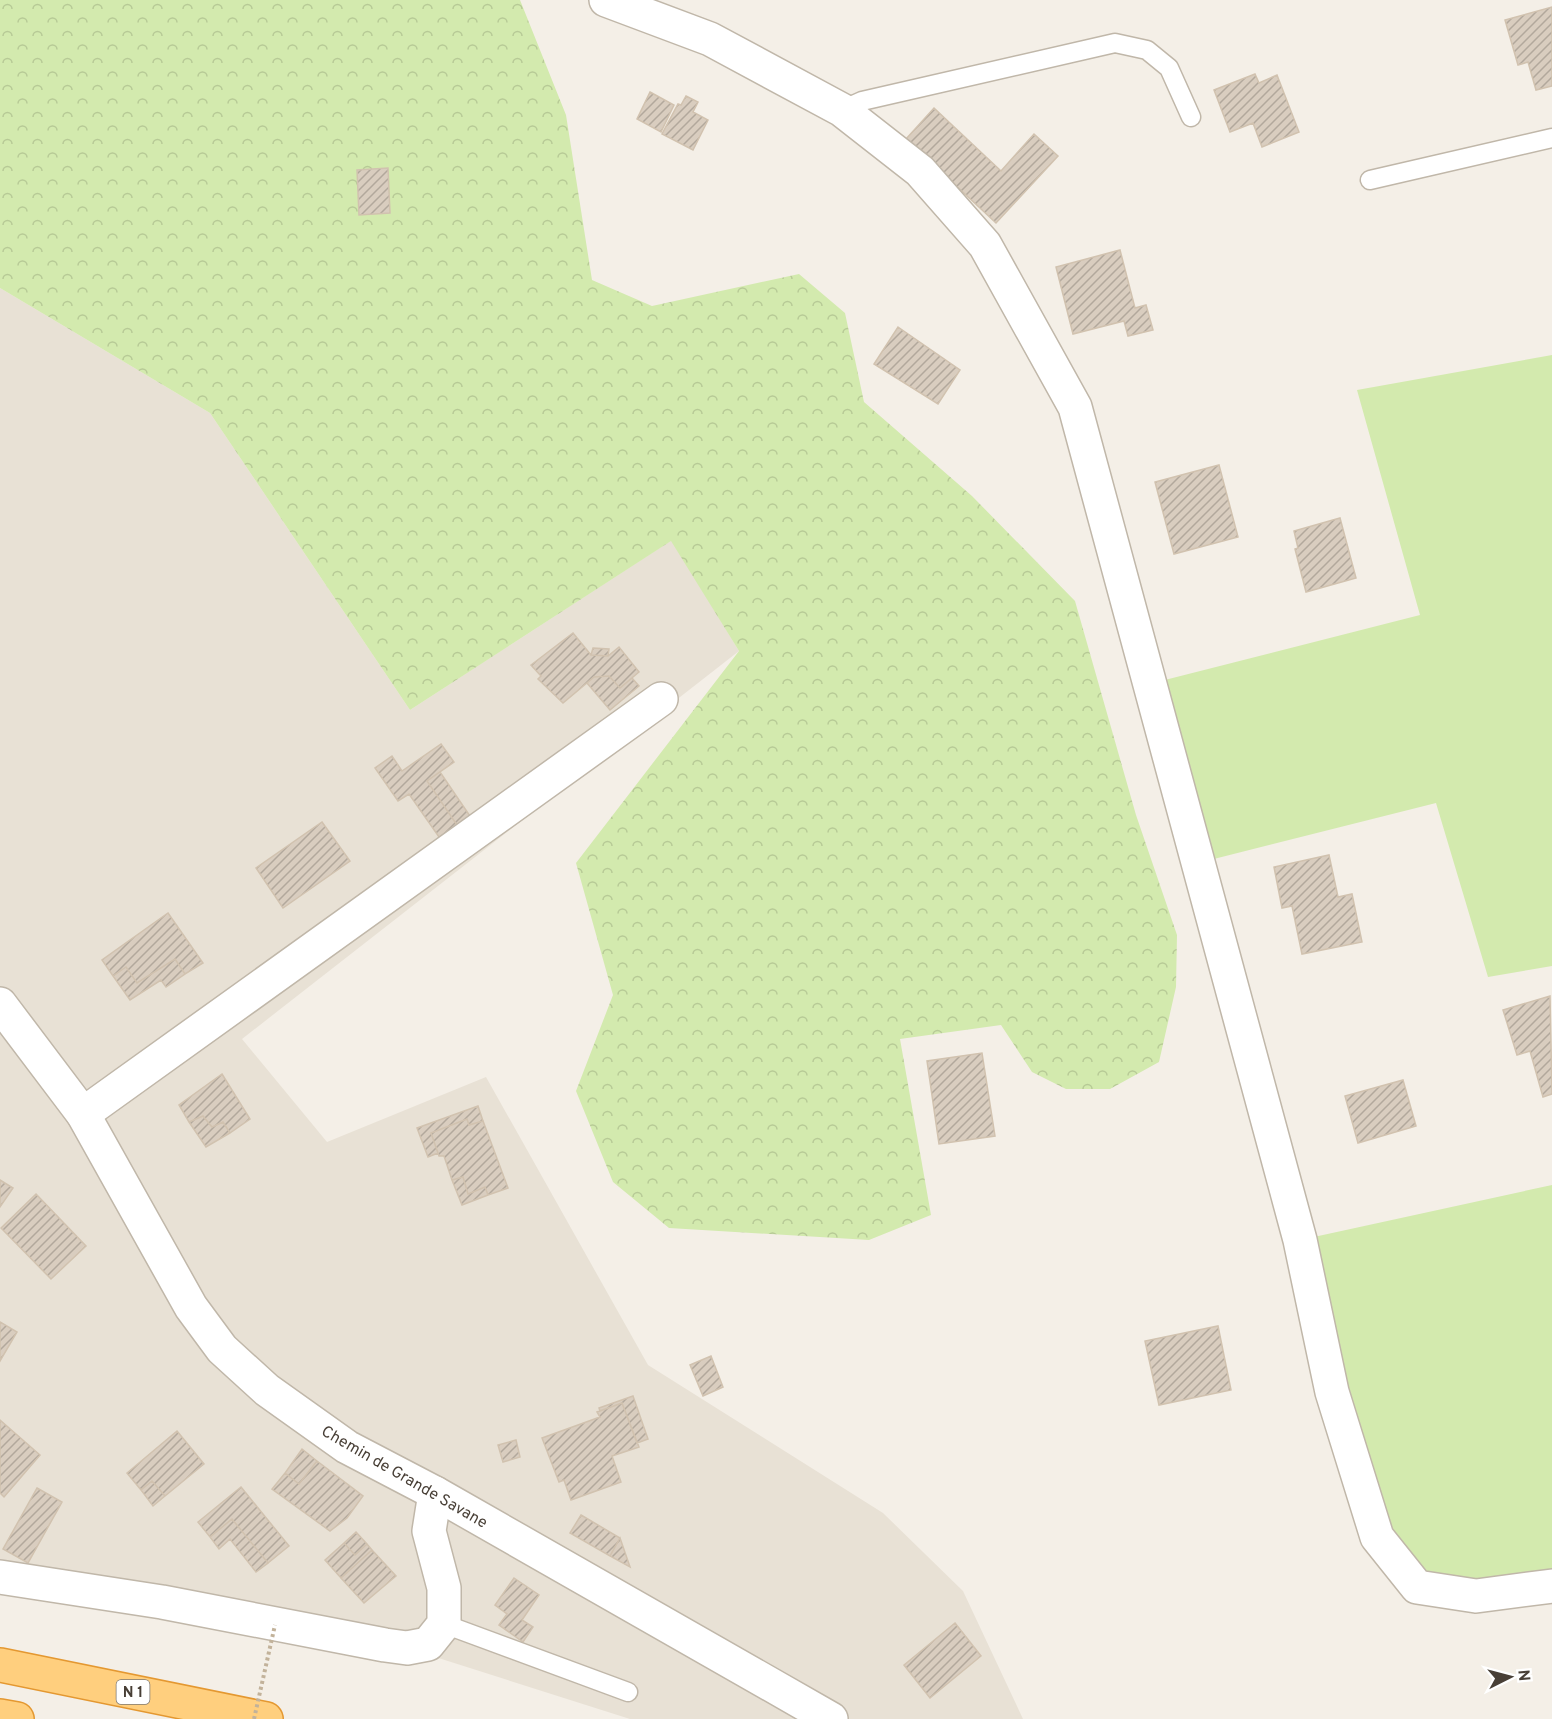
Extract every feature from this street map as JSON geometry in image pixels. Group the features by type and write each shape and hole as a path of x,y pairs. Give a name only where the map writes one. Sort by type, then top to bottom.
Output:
{"highway":[{"name":"N 1","path":"0,1665 266,1719"},
{"path":"0,1716 17,1719"}],"street":[{"path":"606,0 711,39 842,111 920,171 985,245 1075,407 1300,1240 1332,1392 1377,1537 1417,1587 1476,1596 1552,1586"},
{"path":"83,1114 661,699"},
{"name":"Chemin de Grande Savane","path":"0,1004 83,1114 191,1307 222,1349 267,1390 347,1447 435,1493 831,1719"},
{"path":"0,1576 162,1602 407,1648 428,1644 444,1624 444,1588 429,1531 435,1493"}],"lane":[{"path":"842,111 862,101 1115,43 1148,50 1169,68 1191,117"},
{"path":"1370,180 1552,138"},
{"path":"444,1624 628,1692"}],"path":[{"path":"254,1719 275,1625"}],"shaded area":[{"path":"0,288 210,413 410,710 672,540 739,651 242,1039 327,1142 486,1077 648,1365 883,1513 963,1591 1023,1719 630,1719 407,1648 0,1560"}],"green space":[{"path":"0,0 520,0 566,115 592,280 652,306 799,274 845,313 864,402 972,496 1075,601 1136,815 1177,935 1176,987 1159,1062 1110,1089 1066,1089 1032,1072 1001,1025 900,1039 931,1215 869,1240 669,1228 613,1182 576,1091 613,995 576,863 739,651 671,541 410,710 210,413 0,288"},
{"path":"1552,355 1552,966 1488,977 1436,803 1198,863 1149,684 1420,615 1357,390"},
{"path":"1552,1185 1552,1586 1417,1587 1377,1537 1300,1240"}],"building":[{"path":"1552,7 1552,86 1536,90 1528,62 1518,65 1505,20"},
{"path":"1255,74 1259,83 1277,75 1299,132 1262,147 1253,123 1230,132 1214,90"},
{"path":"650,92 674,105 661,132 637,119"},
{"path":"686,96 698,102 693,112 708,120 693,150 662,134 678,104 681,105"},
{"path":"934,108 1001,171 1034,134 1058,156 996,223 906,139"},
{"path":"388,168 390,213 359,215 357,170"},
{"path":"1120,250 1135,308 1146,305 1153,330 1128,336 1124,321 1073,334 1056,267"},
{"path":"898,327 960,370 938,404 874,364"},
{"path":"1219,465 1238,537 1174,554 1155,482"},
{"path":"1340,518 1356,578 1306,592 1295,549 1298,548 1294,531"},
{"path":"573,633 591,655 608,656 619,647 639,672 620,688 609,676 594,677 563,703 538,679 541,676 531,665"},
{"path":"593,648 609,649 608,656 591,655"},
{"path":"609,676 620,688 632,678 639,686 610,710 587,683 594,677"},
{"path":"441,744 454,762 427,781 457,825 439,837 409,794 398,801 375,768 392,756 402,771"},
{"path":"440,772 470,816 457,825 427,781"},
{"path":"322,822 350,861 283,908 256,868"},
{"path":"1329,855 1338,897 1352,894 1362,942 1302,954 1292,906 1282,908 1274,867"},
{"path":"168,913 203,963 185,974 175,959 137,983 126,967 113,976 102,960"},
{"path":"175,959 185,974 166,987 161,980 130,1000 113,976 126,967 137,983"},
{"path":"1550,996 1552,1094 1543,1097 1530,1051 1517,1055 1503,1010"},
{"path":"982,1053 995,1136 939,1144 927,1061"},
{"path":"222,1074 250,1119 230,1133 223,1122 212,1127 203,1116 189,1122 179,1105"},
{"path":"1403,1080 1416,1126 1358,1143 1345,1096"},
{"path":"478,1106 483,1121 469,1125 467,1119 431,1133 438,1153 428,1157 417,1128"},
{"path":"203,1116 212,1127 223,1122 230,1133 206,1147 189,1122"},
{"path":"467,1119 469,1125 483,1121 508,1188 488,1195 485,1187 468,1194 463,1177 452,1180 444,1156 439,1156 431,1133"},
{"path":"463,1177 468,1194 485,1187 488,1195 462,1205 452,1180"},
{"path":"0,1180 13,1188 0,1207"},
{"path":"36,1194 86,1246 51,1279 1,1228"},
{"path":"0,1322 17,1332 0,1361"},
{"path":"1218,1326 1231,1390 1159,1405 1145,1341"},
{"path":"711,1356 723,1387 703,1396 690,1365"},
{"path":"633,1396 648,1439 637,1443 622,1403 600,1411 599,1408"},
{"path":"622,1403 639,1447 612,1456 621,1482 571,1500 564,1480 559,1482 542,1438 600,1417 597,1412"},
{"path":"0,1420 40,1455 4,1497 0,1493"},
{"path":"177,1431 204,1464 165,1496 152,1481 141,1490 127,1473"},
{"path":"516,1440 520,1457 503,1462 498,1445"},
{"path":"302,1449 317,1461 299,1484 285,1473"},
{"path":"317,1461 363,1496 347,1518 330,1531 272,1489 285,1473 299,1484"},
{"path":"152,1481 165,1496 153,1506 141,1490"},
{"path":"241,1487 289,1546 268,1563 232,1519 210,1537 198,1522"},
{"path":"37,1488 62,1502 28,1563 3,1549"},
{"path":"581,1515 620,1538 610,1556 570,1533"},
{"path":"232,1519 268,1563 256,1572 230,1539 219,1549 210,1537"},
{"path":"356,1532 367,1544 355,1555 344,1543"},
{"path":"620,1538 630,1567 610,1556"},
{"path":"344,1543 355,1555 367,1544 372,1550 341,1578 325,1560"},
{"path":"372,1550 396,1576 364,1603 341,1578"},
{"path":"514,1578 539,1595 522,1620 533,1627 523,1642 499,1625 507,1614 495,1605"},
{"path":"955,1623 981,1656 930,1698 904,1665"}]}
